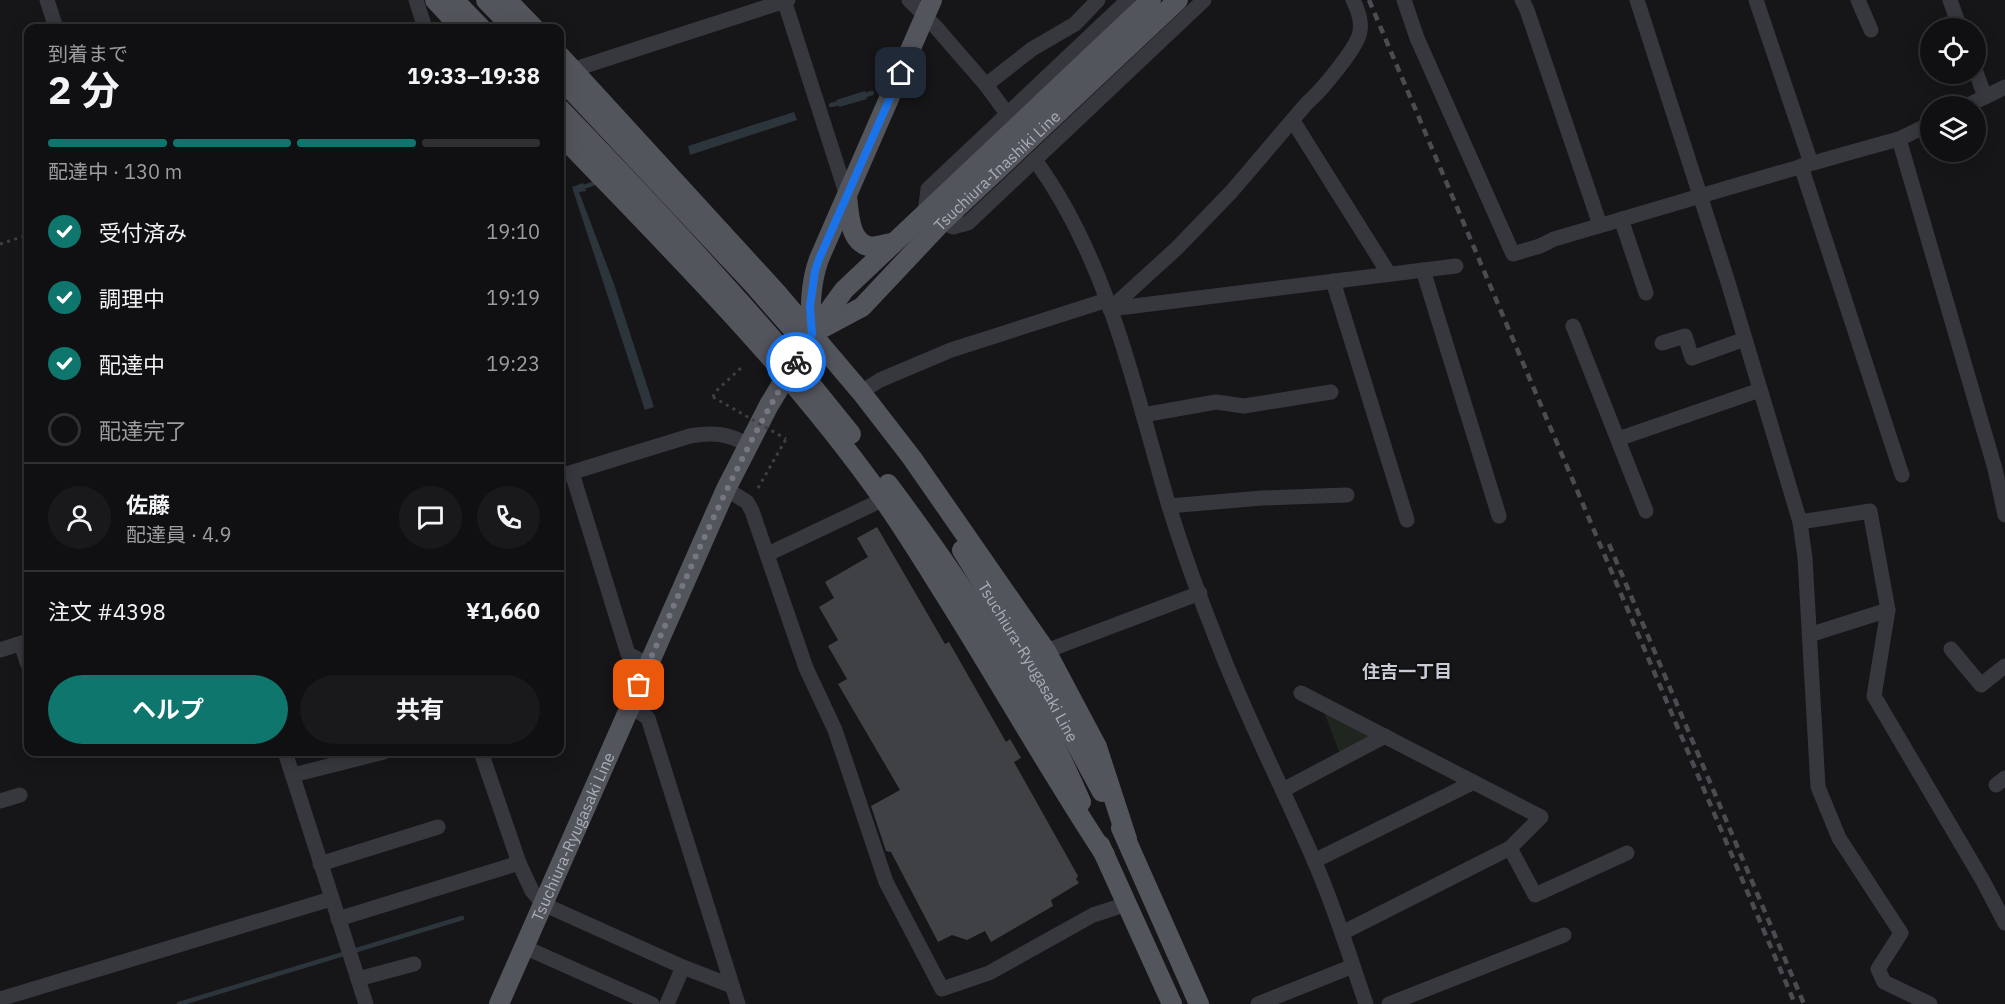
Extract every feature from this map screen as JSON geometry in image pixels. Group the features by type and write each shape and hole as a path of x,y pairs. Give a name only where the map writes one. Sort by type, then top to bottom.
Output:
{"main road":[{"path":"435,0 457,24"},
{"path":"486,0 509,24"},
{"path":"507,0 530,24"},
{"name":"Tsuchiura-Inashiki Line","path":"811,342 862,307 933,218 1147,5 1178,0"},
{"path":"457,3 477,24"},
{"path":"811,342 810,306 815,271 928,8"},
{"path":"564,68 753,284 861,392 918,466 1046,651 1097,747 1127,839"},
{"path":"564,113 722,280 791,371 884,499 1011,700 1060,786 1105,855"},
{"path":"564,138 737,320 791,371"},
{"path":"847,196 852,230 858,241 868,246 891,243"},
{"name":"Tsuchiura-Inashiki Line","path":"791,371 844,290 891,243 933,218"},
{"name":"Tsuchiura-Ryugasaki Line","path":"811,342 949,531 1032,682 1127,839 1199,1004"},
{"name":"Tsuchiura-Ryugasaki Line","path":"499,1004 726,489 748,445 791,371 832,408 1032,682 1073,783 1172,1004"}],"street":[{"path":"47,0 55,24"},
{"path":"416,0 424,24"},
{"path":"909,0 928,8 1008,115"},
{"path":"986,85 1032,49 1075,24 1099,0 1114,14"},
{"path":"1147,5 1114,14 928,189 933,218 953,227 968,223 1204,0"},
{"path":"1109,304 1178,248 1232,191 1307,102 1317,94 1356,43 1360,33 1360,15 1353,0"},
{"path":"1404,0 1417,38 1513,254 1540,246 1554,238 1899,139 1920,129"},
{"path":"1522,0 1600,225"},
{"path":"1636,0 1745,339 1800,522 1818,787 1839,838 1901,933 1878,969 1884,982 1930,1004"},
{"path":"1756,0 1902,475"},
{"path":"1858,0 1870,30"},
{"path":"1950,0 1956,18"},
{"path":"564,68 786,1 847,196"},
{"path":"1080,18 1094,33"},
{"path":"1986,96 2005,87"},
{"path":"1293,121 1389,274"},
{"path":"1899,139 2000,467 2005,515"},
{"path":"1035,160 1047,176 1077,229 1109,304 1169,506 1217,642 1314,861 1366,1004"},
{"path":"1621,219 1646,293"},
{"path":"861,392 880,380 951,350 1109,304 1456,266"},
{"path":"1423,270 1499,516"},
{"path":"1333,281 1407,520"},
{"path":"1573,326 1646,512"},
{"path":"1662,343 1685,336 1692,358 1745,339"},
{"path":"1618,438 1760,390"},
{"path":"1143,415 1216,402 1244,406 1331,392"},
{"path":"648,664 628,654 566,475 708,432 725,434 748,445"},
{"path":"726,489 747,502 752,511 806,668 835,730 886,882 942,989 989,973 1093,915 1127,904"},
{"path":"1169,506 1262,498 1347,495"},
{"path":"768,554 884,499"},
{"path":"1800,522 1870,511 1888,610 1874,696 1983,881 2005,923"},
{"path":"1046,651 1200,593"},
{"path":"1809,635 1888,610"},
{"path":"0,650 24,642"},
{"path":"1951,650 1981,685 2005,666"},
{"path":"1301,693 1541,817 1510,849 1342,933"},
{"path":"630,706 648,718 738,1004"},
{"path":"1283,790 1385,736"},
{"path":"286,756 366,1004"},
{"path":"293,776 369,756"},
{"path":"482,756 519,863 529,886 543,904 683,967 732,986"},
{"path":"1314,861 1474,782"},
{"path":"0,801 20,795"},
{"path":"320,864 438,827"},
{"path":"1510,849 1535,895 1627,853"},
{"path":"338,919 519,863"},
{"path":"0,999 331,899"},
{"path":"1389,1004 1564,935"},
{"path":"524,947 652,1004"},
{"path":"358,979 414,964"},
{"path":"1258,1004 1353,966"},
{"path":"667,1004 683,967"}],"path":[{"path":"0,244 24,236"},
{"path":"743,366 715,392 713,397 786,439 758,488"}],"shaded area":[{"path":"865,91 867,99 839,107 836,100"},
{"path":"794,112 797,120 690,155 688,146"},
{"path":"583,183 586,191 579,192 614,284 654,407 645,410 572,187"},
{"path":"1320,702 1385,736 1342,759"}],"building":[{"path":"877,527 945,644 949,642 1006,742 1010,739 1021,758 1014,762 1078,876 1076,879 1079,883 1051,900 1053,906 991,942 985,931 967,940 952,935 938,942 891,852 886,851 871,806 900,790 838,684 847,679 828,646 838,640 819,607 834,598 825,582 868,557 857,538"}],"waterway":[{"path":"860,97 872,93"},
{"path":"831,105 843,102"},
{"path":"581,188 595,183"},
{"path":"179,1004 462,918"}],"railway":[{"path":"1369,0 1795,1004"},
{"path":"1609,544 1804,1004"}],"way so far":[{"path":"639,685 726,489 770,405 796,362"}],"district":[{"name":"住吉一丁目","path":"1407,672"}],"route":[{"path":"796,362 812,334 810,306 819,259 901,73"}]}
